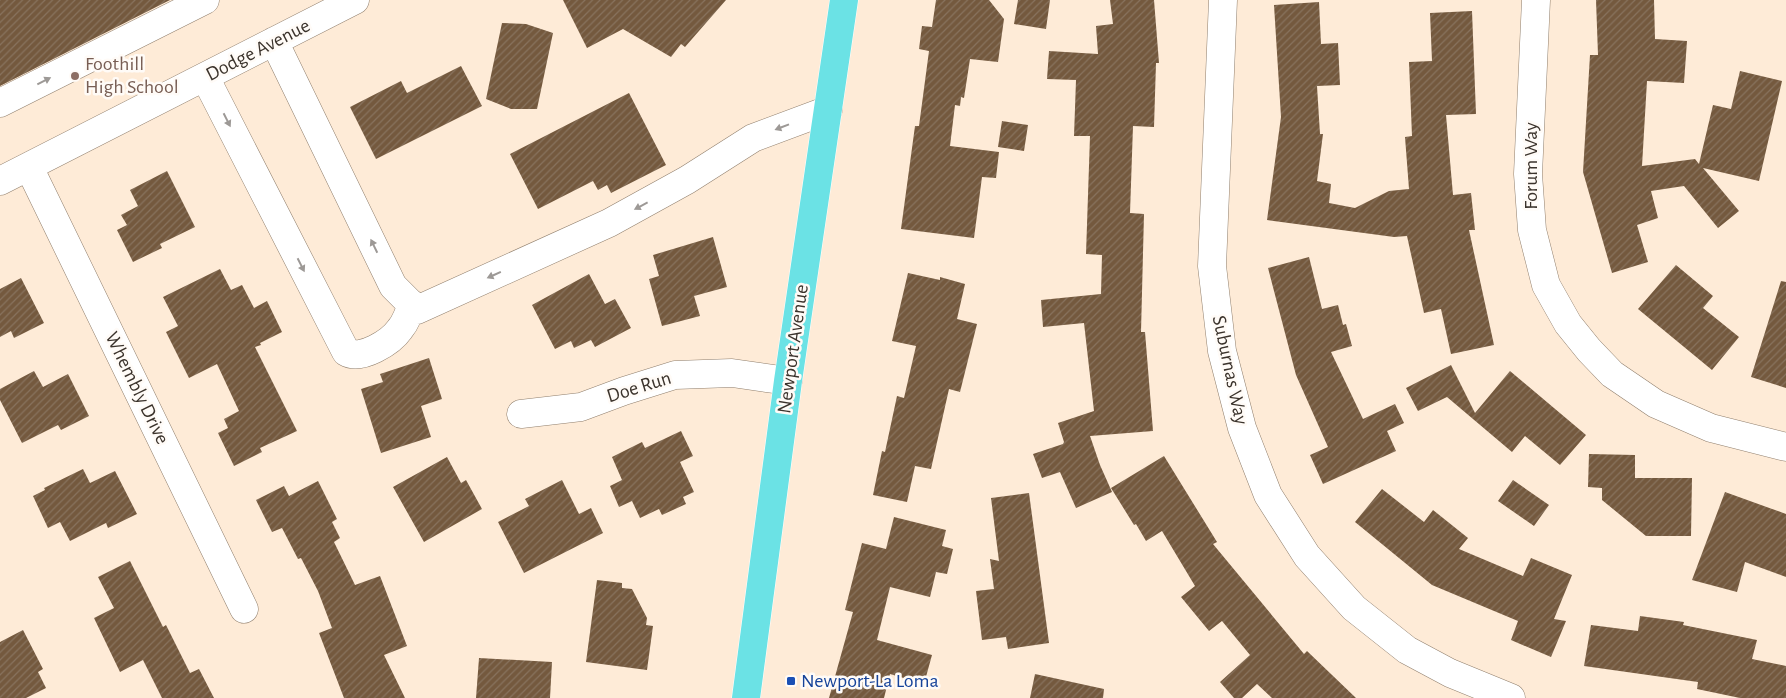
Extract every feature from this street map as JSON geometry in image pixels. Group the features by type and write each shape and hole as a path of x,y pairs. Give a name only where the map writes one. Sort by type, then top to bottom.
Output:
{"main road":[{"name":"Newport Avenue","path":"746,698 788,381 844,0"}],"street":[{"path":"0,103 205,0"},
{"name":"Dodge Avenue","path":"0,181 274,41 322,7 355,0"},
{"name":"Suburnas Way","path":"1223,0 1212,266 1222,351 1242,428 1268,495 1307,556 1354,608 1407,650 1450,673 1511,698"},
{"name":"Forum Way","path":"1536,0 1528,174 1532,230 1546,285 1568,324 1589,350 1612,374 1656,404 1711,428 1786,447"},
{"path":"274,41 393,286 416,310 609,223 688,180 753,138 828,110"},
{"path":"205,77 346,352 351,355 358,355 395,336 402,328 412,304"},
{"name":"Whembly Drive","path":"28,167 244,609"},
{"name":"Doe Run","path":"521,414 581,407 675,375 732,373 788,381"}],"building":[{"path":"0,0 170,0 0,86"},
{"path":"563,0 726,0 685,47 681,44 671,57 623,29 587,48"},
{"path":"936,0 989,0 1004,19 998,62 970,59 964,98 961,97 960,106 955,105 950,146 999,152 996,178 982,177 974,238 901,229 915,126 919,126 929,51 919,49 922,26 932,27"},
{"path":"1018,0 1050,0 1046,29 1014,24"},
{"path":"1110,0 1154,0 1159,63 1156,63 1154,127 1133,126 1130,213 1144,214 1141,332 1145,332 1153,431 1090,436 1112,492 1076,508 1060,472 1042,478 1033,454 1063,444 1058,423 1094,411 1084,323 1043,327 1041,300 1101,294 1102,255 1086,254 1090,136 1074,136 1076,80 1047,79 1049,51 1098,54 1096,26 1113,24"},
{"path":"1596,0 1654,0 1655,39 1687,41 1684,83 1647,81 1642,166 1695,159 1699,164 1713,105 1731,109 1740,71 1782,81 1759,181 1703,168 1739,211 1718,228 1684,186 1651,191 1658,218 1637,225 1648,262 1612,273 1583,172 1590,55 1598,55"},
{"path":"1319,2 1321,44 1338,43 1340,85 1317,86 1320,134 1323,134 1317,181 1331,184 1329,203 1355,208 1389,191 1409,189 1405,137 1412,136 1409,62 1432,61 1430,13 1472,11 1476,114 1446,115 1453,195 1471,193 1475,230 1469,230 1494,345 1451,354 1441,309 1424,313 1407,236 1394,237 1267,220 1281,117 1274,5"},
{"path":"502,23 526,24 553,33 537,109 511,109 486,99"},
{"path":"461,66 482,106 376,159 350,107 401,81 407,93"},
{"path":"629,93 666,165 611,193 607,185 598,190 593,181 538,209 510,154"},
{"path":"1002,121 1028,125 1024,151 998,147"},
{"path":"167,171 195,227 160,244 162,248 133,262 117,230 127,225 121,215 138,206 130,190"},
{"path":"713,237 727,287 694,296 700,316 662,326 649,279 659,276 653,255"},
{"path":"1309,257 1322,309 1338,305 1343,325 1346,324 1352,346 1331,352 1363,419 1395,404 1404,423 1387,431 1396,451 1323,484 1310,455 1328,447 1296,375 1268,268"},
{"path":"1676,265 1713,296 1703,308 1739,337 1712,370 1638,309"},
{"path":"220,269 231,290 242,285 254,308 267,301 282,332 255,347 297,431 260,448 262,452 234,466 218,433 228,428 224,419 239,411 217,364 189,378 166,332 178,326 163,297"},
{"path":"908,273 940,280 940,277 965,284 957,319 977,324 960,392 949,389 931,469 915,466 907,502 873,495 882,451 885,452 897,396 904,398 916,346 892,341"},
{"path":"589,274 605,304 615,299 631,328 595,347 591,340 574,348 571,341 555,349 532,305"},
{"path":"21,278 44,323 14,338 11,331 0,337 0,289"},
{"path":"1781,281 1786,282 1786,388 1751,377"},
{"path":"429,358 442,399 421,406 431,437 381,453 361,389 383,382 380,374"},
{"path":"1451,365 1475,413 1510,371 1586,435 1560,465 1525,436 1512,452 1447,397 1418,411 1406,388"},
{"path":"34,371 43,387 68,374 89,416 61,430 58,425 22,443 0,400 0,389"},
{"path":"681,431 693,456 680,462 694,492 683,497 686,504 662,515 659,509 640,518 632,501 619,507 610,486 622,480 612,457 642,442 645,448"},
{"path":"1589,454 1635,455 1635,478 1692,478 1691,536 1646,536 1602,500 1602,488 1588,487"},
{"path":"1164,456 1217,542 1213,544 1304,654 1307,651 1356,698 1272,698 1257,684 1242,698 1234,698 1220,682 1250,655 1222,621 1209,631 1181,597 1195,586 1162,531 1146,541 1111,488"},
{"path":"447,457 461,483 466,480 482,509 424,542 393,487"},
{"path":"83,469 90,483 115,471 137,514 108,528 106,523 70,541 60,522 48,528 33,496 45,490 44,488"},
{"path":"562,480 579,514 591,508 603,533 524,573 498,522 529,506 525,499"},
{"path":"1513,480 1549,505 1534,526 1498,501"},
{"path":"318,481 337,519 332,522 340,538 334,542 355,585 380,576 407,646 384,655 405,698 344,698 319,633 332,628 318,591 301,558 298,559 282,528 272,532 256,500 284,486 289,496"},
{"path":"1382,489 1424,522 1433,510 1468,538 1459,549 1523,576 1531,558 1572,575 1554,619 1566,621 1551,657 1511,640 1518,621 1432,585 1355,522"},
{"path":"1725,492 1786,514 1786,577 1745,562 1737,592 1692,580"},
{"path":"1029,493 1049,643 1008,649 1006,637 982,640 976,591 994,589 990,559 999,561 991,498"},
{"path":"894,517 946,530 942,546 953,549 947,574 936,572 930,597 890,587 877,640 932,655 924,684 890,674 884,698 829,698 853,612 845,610 862,543 886,549"},
{"path":"130,561 163,627 166,625 190,673 199,669 214,698 162,698 143,660 120,672 94,618 114,608 98,577"},
{"path":"597,580 622,583 622,588 632,589 647,618 646,625 653,626 647,670 586,662"},
{"path":"1640,616 1684,622 1683,625 1757,640 1752,659 1786,666 1786,698 1740,698 1697,689 1698,682 1584,666 1591,625 1638,631"},
{"path":"23,630 43,669 38,672 46,688 26,698 0,698 0,642"},
{"path":"479,658 552,662 550,698 476,698"},
{"path":"1035,674 1104,689 1103,698 1030,698"}],"place":[{"name":"Foothill High School","path":"75,76"},
{"name":"Newport-La Loma","path":"791,681"}]}
